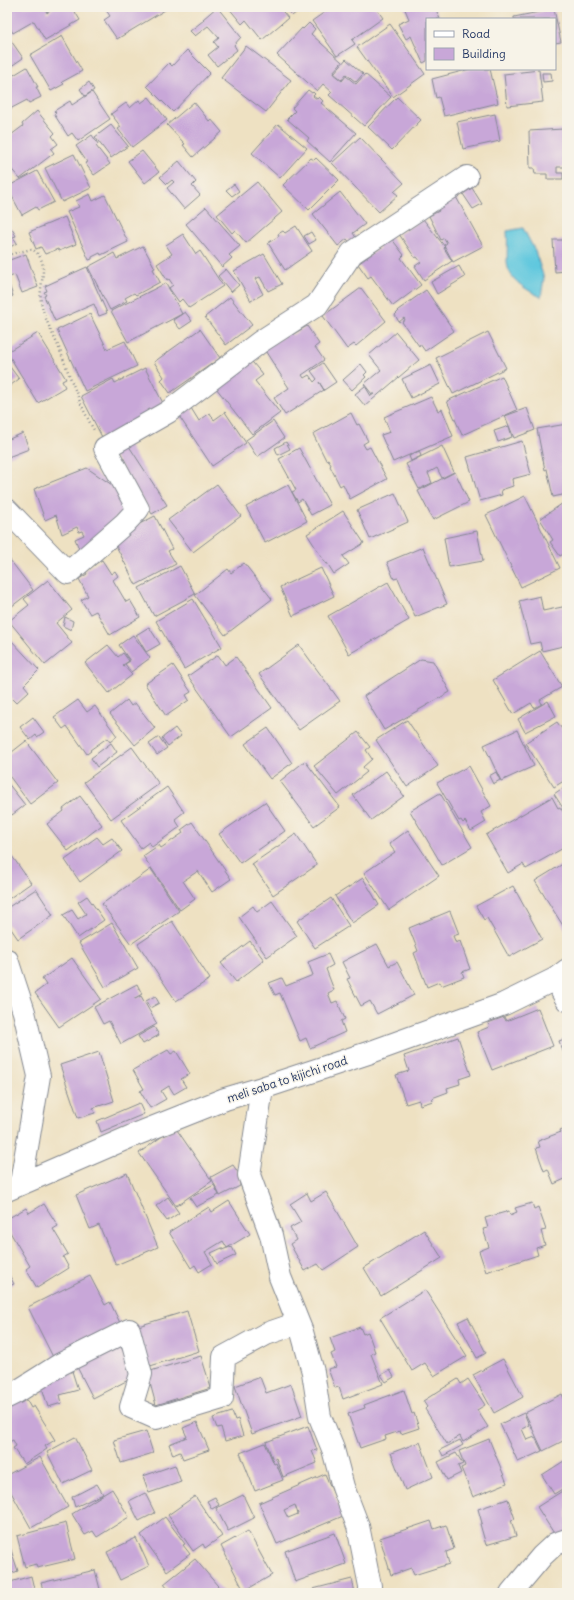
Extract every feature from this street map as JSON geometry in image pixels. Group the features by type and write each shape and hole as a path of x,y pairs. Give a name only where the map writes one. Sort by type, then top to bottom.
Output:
{"street":[{"path":"7,510 68,572 125,523 138,509 105,448 168,412 254,346 317,305 352,252 467,177"},
{"path":"7,960 24,1012 39,1076 14,1187"},
{"path":"561,974 567,1000"},
{"name":"meli saba to kijichi road","path":"14,1187 206,1106 371,1052 504,1004 561,974"},
{"path":"262,1088 249,1176 271,1235 280,1276 298,1323 313,1372 320,1417 333,1449 343,1487 358,1526 370,1586 370,1593"},
{"path":"7,1397 61,1364 129,1330 141,1374 131,1407 156,1418 222,1398 224,1357 266,1334 298,1323"},
{"path":"511,1593 542,1556 555,1544 567,1540"}],"path":[{"path":"7,255 32,249 38,253 44,270 42,279 42,302 46,317 83,410 105,448"}],"water":[{"path":"523,228 535,251 544,278 541,297 519,284 508,268 507,231"}],"building":[{"path":"7,7 54,7 46,11 47,13 55,7 72,7 80,20 45,40 34,21 13,33 7,23"},
{"path":"104,7 170,7 117,39 104,20 110,16"},
{"path":"217,7 241,37 234,45 237,50 217,66 208,55 218,47 214,42 219,38 208,26 195,36 190,31"},
{"path":"228,7 279,7 288,18 262,40 246,20 242,24"},
{"path":"284,7 303,7 292,16"},
{"path":"332,7 375,7 383,18 352,40 355,44 337,56 312,21"},
{"path":"404,7 435,7 440,18 426,18 426,62 423,63 411,36 406,39 398,24 409,19"},
{"path":"554,9 556,18 514,18"},
{"path":"556,18 561,42 556,43"},
{"path":"309,23 315,29 311,34 342,62 332,73 342,81 346,76 356,84 365,74 391,97 364,126 329,95 332,92 323,84 317,91 277,55 302,28 303,29"},
{"path":"390,24 425,74 393,97 357,47"},
{"path":"7,35 23,58 7,69"},
{"path":"62,36 82,71 62,82 64,84 51,91 30,55"},
{"path":"246,46 291,80 266,112 221,78"},
{"path":"187,50 210,73 173,112 147,86 169,63 172,66"},
{"path":"346,59 363,74 356,82 346,74 342,80 334,73"},
{"path":"27,67 38,87 36,87 41,97 29,103 27,100 8,110 7,79"},
{"path":"466,70 490,70 498,103 444,116 439,97 436,98 432,79"},
{"path":"539,70 543,102 507,106 504,74"},
{"path":"542,73 551,73 552,81 543,82"},
{"path":"89,82 94,90 85,96 80,89"},
{"path":"308,90 315,94 313,96 317,99 319,97 323,101 321,103 356,133 330,162 307,141 309,138 287,119 295,111 292,108"},
{"path":"92,92 110,119 78,141 72,133 68,136 54,114 56,113 54,111 70,101 72,105"},
{"path":"149,97 167,120 132,147 118,129 121,127 111,114 126,103 130,108 139,100 141,103"},
{"path":"397,97 421,120 392,150 368,127"},
{"path":"194,102 209,121 211,119 222,132 193,157 183,145 185,144 167,125"},
{"path":"37,111 55,133 52,136 58,144 51,149 54,153 20,179 7,164 7,138 23,126 22,124"},
{"path":"495,114 500,141 463,149 457,122"},
{"path":"278,124 307,148 280,178 252,153"},
{"path":"111,125 128,146 111,158 95,137"},
{"path":"563,129 565,167 557,167 557,173 563,173 563,179 547,179 547,174 535,174 534,168 530,168 529,131"},
{"path":"92,135 98,144 96,146 110,164 94,175 85,163 87,162 76,146"},
{"path":"360,137 404,183 394,192 398,195 379,212 332,163"},
{"path":"142,151 159,172 145,183 128,161"},
{"path":"74,154 91,188 62,202 45,168"},
{"path":"311,158 314,160 316,158 339,180 309,210 283,185"},
{"path":"179,161 196,182 192,186 200,195 184,209 167,188 174,182 172,180 167,184 160,177"},
{"path":"37,171 54,202 38,210 36,207 22,215 7,187"},
{"path":"257,182 282,212 246,243 235,230 232,233 217,215"},
{"path":"234,184 239,191 232,196 226,190"},
{"path":"472,188 482,204 473,209 463,194"},
{"path":"340,192 365,224 353,233 357,239 351,244 347,239 338,246 313,214"},
{"path":"90,194 93,201 105,195 128,242 101,255 100,253 89,260 67,212 79,207 76,201"},
{"path":"455,195 483,246 453,262 444,245 447,243 444,238 441,240 429,216 439,211 436,206"},
{"path":"206,207 240,246 229,255 232,258 222,267 186,224"},
{"path":"65,217 76,244 59,251 58,249 45,254 41,247 36,249 29,232"},
{"path":"423,219 445,247 444,248 452,261 424,280 415,266 421,262 417,257 415,258 399,234"},
{"path":"296,226 312,251 285,270 268,243 279,236 278,234 283,231 285,233"},
{"path":"12,229 16,236 13,237 17,243 7,249 7,231"},
{"path":"311,232 316,240 309,244 304,236"},
{"path":"183,234 196,254 200,251 223,286 189,308 182,299 179,302 169,288 173,285 169,279 167,280 157,264 172,254 166,245"},
{"path":"388,234 404,255 401,258 421,285 393,306 371,276 368,278 358,264 380,248 376,242"},
{"path":"553,240 567,240 567,271 555,272"},
{"path":"143,246 155,268 153,269 160,282 136,295 134,293 125,298 127,301 110,310 88,267 114,253 117,259"},
{"path":"26,254 38,287 22,293 15,275 7,278 7,261"},
{"path":"264,254 282,284 268,291 260,277 255,279 263,294 251,301 234,271"},
{"path":"459,266 465,277 437,294 431,282"},
{"path":"87,267 107,313 99,316 94,304 55,321 44,296 46,295 44,292 47,291 45,286"},
{"path":"226,269 239,285 231,292 218,276"},
{"path":"7,279 13,296 7,298"},
{"path":"166,283 182,314 128,342 111,311"},
{"path":"361,288 386,321 356,346 354,344 347,349 323,316"},
{"path":"426,290 454,331 425,351 420,344 419,346 402,322 405,320 404,318 399,322 395,315 399,311 398,310"},
{"path":"230,297 252,325 226,345 205,317"},
{"path":"185,312 192,321 180,329 173,320"},
{"path":"90,314 107,349 125,341 137,366 85,391 57,330"},
{"path":"307,326 319,344 315,347 324,360 302,375 304,378 309,375 314,382 317,379 311,371 323,363 336,382 285,415 274,398 289,388 264,349 290,332 292,335"},
{"path":"200,329 220,358 170,393 161,380 164,377 154,362"},
{"path":"396,332 419,360 365,406 355,394 365,386 371,396 374,394 372,394 364,384 381,370 369,355"},
{"path":"488,332 506,368 453,394 436,358"},
{"path":"38,333 66,379 62,381 65,387 38,403 7,352"},
{"path":"248,357 263,375 255,381 280,413 252,434 213,384"},
{"path":"7,363 19,379 7,388"},
{"path":"361,364 367,372 364,375 366,377 352,390 343,380"},
{"path":"431,365 440,384 411,398 402,379"},
{"path":"145,368 164,405 103,439 81,396 113,379 115,383"},
{"path":"502,376 517,410 462,435 447,401"},
{"path":"431,397 438,411 442,409 453,436 393,462 381,435 390,432 384,417"},
{"path":"191,408 199,421 210,413 214,420 225,412 246,443 212,466 179,416"},
{"path":"527,408 535,430 514,438 505,416"},
{"path":"351,413 368,441 363,444 366,449 370,447 387,479 350,499 343,484 340,486 328,459 326,460 313,434"},
{"path":"273,421 284,438 257,457 246,440"},
{"path":"567,424 567,494 553,497 547,469 545,470 537,429"},
{"path":"509,426 512,437 498,442 494,431"},
{"path":"23,433 29,449 8,457 7,440"},
{"path":"125,440 167,505 152,514 110,449"},
{"path":"522,441 531,474 512,479 513,486 501,490 502,495 480,501 467,457"},
{"path":"286,442 290,449 278,455 275,448"},
{"path":"442,446 454,472 442,478 437,468 428,473 432,483 419,489 406,464"},
{"path":"299,448 330,505 311,515 302,499 298,502 292,492 296,490 279,459"},
{"path":"419,451 421,456 411,461 409,456"},
{"path":"87,468 118,489 128,507 80,551 75,539 84,535 82,531 79,532 77,527 62,534 56,515 45,520 34,489"},
{"path":"455,472 469,502 433,520 418,491"},
{"path":"217,484 241,516 193,552 168,520"},
{"path":"288,485 307,521 265,543 246,507"},
{"path":"395,493 408,522 370,539 357,510"},
{"path":"525,496 560,568 521,587 486,515"},
{"path":"566,501 567,552 560,556 550,542 553,540 540,519"},
{"path":"343,511 364,543 343,556 349,564 334,574 307,534"},
{"path":"155,516 172,549 168,551 176,564 136,585 112,538"},
{"path":"477,531 483,561 449,567 444,538"},
{"path":"423,547 447,604 415,617 398,578 394,579 387,562"},
{"path":"7,556 33,590 7,610"},
{"path":"102,560 111,574 115,571 118,576 113,580 126,602 130,600 140,617 110,635 96,611 90,614 81,600 88,596 79,579 87,574 85,570"},
{"path":"244,563 272,599 225,635 195,595 228,569 231,573"},
{"path":"180,566 195,594 154,616 139,588"},
{"path":"321,568 334,596 293,616 280,587"},
{"path":"48,580 72,610 56,623 72,643 45,665 9,621 29,605 24,599"},
{"path":"388,582 409,620 349,654 328,616"},
{"path":"540,596 543,611 567,606 567,645 542,651 540,642 530,644 519,601"},
{"path":"193,599 222,647 184,669 156,621"},
{"path":"65,617 73,621 71,630 63,626"},
{"path":"149,627 160,644 146,652 136,635"},
{"path":"133,635 150,658 131,672 125,664 130,661 119,645"},
{"path":"11,640 39,670 24,685 29,691 16,703 7,694 7,644"},
{"path":"108,645 118,657 123,653 129,661 123,665 132,675 109,693 85,663"},
{"path":"299,645 340,701 299,730 259,674"},
{"path":"540,651 562,687 540,700 542,704 534,708 531,703 513,714 493,680"},
{"path":"218,655 225,665 236,657 272,708 231,737 188,676"},
{"path":"421,659 433,661 450,692 384,730 364,696"},
{"path":"173,665 191,692 186,695 189,700 166,716 145,684"},
{"path":"78,700 87,712 95,706 117,736 110,742 107,738 90,750 91,751 87,754 67,726 63,729 54,717"},
{"path":"127,700 131,706 135,703 155,728 135,745 110,714"},
{"path":"548,701 556,716 525,732 518,719"},
{"path":"33,717 44,732 37,737 36,735 30,740 20,727"},
{"path":"407,720 438,766 407,787 376,740"},
{"path":"557,722 567,736 567,779 554,787 525,743"},
{"path":"175,728 181,736 168,746 162,738"},
{"path":"268,728 292,763 270,779 245,744"},
{"path":"517,730 534,766 501,781 484,745"},
{"path":"358,732 370,747 366,750 372,759 363,767 367,772 338,795 314,766"},
{"path":"159,737 167,748 157,755 149,744"},
{"path":"26,741 58,783 30,804 7,773 7,756"},
{"path":"111,743 117,752 97,767 91,758"},
{"path":"132,747 159,784 111,819 84,782"},
{"path":"305,761 340,807 314,826 280,781"},
{"path":"469,766 491,806 481,812 486,822 471,831 465,821 463,823 461,820 459,821 437,783"},
{"path":"386,771 404,796 371,820 353,795"},
{"path":"496,772 500,780 493,784 489,776"},
{"path":"7,782 25,805 12,815 7,809"},
{"path":"567,785 567,806 563,808 554,794"},
{"path":"167,787 184,812 175,819 180,827 152,847 149,842 141,848 121,820"},
{"path":"440,793 472,847 442,865 410,811"},
{"path":"80,796 102,825 68,851 47,824"},
{"path":"552,797 558,808 560,807 567,818 567,846 526,869 523,864 508,873 486,835"},
{"path":"265,802 285,831 240,863 219,834"},
{"path":"192,822 231,879 212,892 198,871 183,881 195,899 180,910 143,856 159,845 161,848 183,833 181,830"},
{"path":"408,830 439,876 389,910 364,873 395,852 389,844"},
{"path":"296,834 317,865 273,895 252,864"},
{"path":"97,837 103,844 112,838 122,851 80,882 65,860"},
{"path":"7,849 31,883 7,900"},
{"path":"566,862 567,863 567,932 535,881"},
{"path":"151,869 179,911 131,944 102,904"},
{"path":"363,878 379,905 352,923 335,896"},
{"path":"513,886 542,939 509,957 487,918 484,920 476,906"},
{"path":"36,889 53,915 18,939 7,923 7,908"},
{"path":"87,896 104,920 78,938 63,915 72,910 78,919 86,914 78,902"},
{"path":"331,898 349,926 315,948 297,921"},
{"path":"272,901 297,936 267,957 239,917 253,906 257,912"},
{"path":"450,911 459,934 453,936 456,943 460,941 470,969 462,972 464,977 441,986 439,982 427,987 414,953 418,951 409,928"},
{"path":"172,921 210,979 176,1001 138,944"},
{"path":"112,923 138,968 105,987 79,943"},
{"path":"250,941 264,960 236,982 221,963"},
{"path":"377,944 389,966 397,962 414,995 377,1014 370,1001 361,1006 347,979 350,978 342,962"},
{"path":"328,954 333,965 326,969 334,990 328,993 332,1003 337,1001 345,1019 341,1021 345,1032 310,1048 306,1038 300,1041 280,993 275,995 269,983 282,978 286,986 313,975 308,962"},
{"path":"72,958 101,999 59,1027 35,993 46,985 42,979"},
{"path":"137,984 142,994 135,999 141,996 157,1024 121,1044 109,1021 103,1024 94,1007"},
{"path":"155,996 159,1003 150,1008 146,1001"},
{"path":"538,1008 553,1046 492,1070 477,1032 489,1027 488,1023 504,1017 506,1021"},
{"path":"154,1027 159,1035 143,1044 138,1036"},
{"path":"458,1037 471,1075 459,1079 460,1084 447,1088 448,1092 432,1098 433,1101 420,1105 419,1100 406,1104 396,1075 409,1071 404,1056"},
{"path":"567,1038 567,1055 565,1056 559,1041"},
{"path":"168,1050 171,1054 176,1051 190,1074 181,1079 186,1087 174,1094 169,1086 161,1091 166,1099 150,1108 140,1091 144,1089 133,1070"},
{"path":"99,1052 114,1101 93,1108 95,1113 78,1118 60,1065"},
{"path":"139,1103 144,1114 101,1132 97,1121"},
{"path":"175,1127 212,1181 176,1206 139,1153"},
{"path":"567,1127 567,1178 554,1184 548,1169 544,1171 536,1148 540,1147 538,1141 561,1132 560,1130"},
{"path":"233,1165 239,1174 240,1186 220,1196 211,1177"},
{"path":"127,1173 158,1247 116,1265 99,1225 90,1229 76,1195"},
{"path":"214,1185 219,1195 196,1207 190,1198"},
{"path":"326,1192 358,1247 323,1270 318,1264 305,1271 290,1244 296,1240 290,1228 301,1222 290,1204 307,1193 311,1201"},
{"path":"168,1197 179,1213 167,1221 156,1206"},
{"path":"229,1201 250,1234 227,1248 223,1241 205,1252 212,1264 199,1272 195,1265 191,1268 169,1232 209,1207 212,1212"},
{"path":"532,1203 534,1209 538,1207 546,1230 541,1231 545,1245 536,1248 538,1255 486,1272 479,1251 489,1247 483,1229 488,1228 485,1218 509,1211 510,1215 517,1212 515,1208"},
{"path":"44,1204 58,1226 53,1229 68,1254 63,1257 69,1268 37,1288 26,1269 30,1266 7,1227 7,1219 26,1208 29,1213"},
{"path":"424,1230 442,1258 381,1296 364,1268"},
{"path":"232,1247 236,1255 217,1264 211,1253 222,1248 222,1250"},
{"path":"7,1271 14,1284 7,1287"},
{"path":"90,1276 105,1305 110,1302 121,1325 54,1359 28,1307"},
{"path":"425,1290 467,1356 434,1376 425,1363 412,1371 380,1318"},
{"path":"187,1311 199,1351 147,1367 135,1327"},
{"path":"468,1317 486,1353 477,1358 458,1322"},
{"path":"360,1327 363,1334 368,1332 375,1352 371,1354 383,1384 343,1399 339,1387 335,1388 328,1369 336,1367 331,1354 335,1352 330,1338"},
{"path":"120,1345 136,1376 93,1398 77,1367"},
{"path":"201,1356 211,1388 156,1405 147,1372"},
{"path":"503,1359 523,1397 494,1413 473,1375"},
{"path":"390,1370 394,1377 386,1382 381,1375"},
{"path":"72,1371 78,1390 60,1395 62,1403 48,1407 40,1381"},
{"path":"260,1377 266,1393 291,1384 302,1416 252,1434 235,1386"},
{"path":"458,1379 461,1384 468,1379 485,1405 477,1410 488,1427 463,1442 460,1436 447,1444 425,1409 427,1407 423,1401"},
{"path":"404,1390 412,1414 414,1413 419,1428 401,1434 400,1431 385,1436 386,1439 360,1448 348,1414 365,1408 364,1405"},
{"path":"23,1394 31,1408 34,1406 55,1440 45,1446 47,1449 24,1464 13,1448 16,1446 13,1440 9,1442 7,1438 7,1403"},
{"path":"562,1394 567,1404 567,1439 543,1451 525,1413"},
{"path":"232,1412 235,1420 238,1419 243,1436 225,1441 221,1427 217,1428 213,1418"},
{"path":"524,1413 529,1425 522,1429 527,1440 535,1437 542,1451 518,1462 500,1424"},
{"path":"197,1422 209,1450 183,1459 180,1452 173,1455 169,1444 187,1437 183,1428"},
{"path":"308,1426 317,1450 312,1451 317,1463 283,1477 276,1458 273,1460 266,1442"},
{"path":"146,1431 153,1453 121,1463 114,1440"},
{"path":"75,1437 92,1470 63,1484 47,1452"},
{"path":"489,1439 507,1483 473,1497 461,1468 465,1466 459,1451"},
{"path":"460,1440 463,1445 443,1456 440,1450"},
{"path":"420,1442 433,1477 405,1490 391,1453"},
{"path":"265,1443 283,1480 255,1491 240,1453"},
{"path":"456,1453 463,1464 458,1466 461,1473 447,1480 438,1462"},
{"path":"40,1457 68,1507 31,1528 7,1485 7,1475"},
{"path":"567,1459 567,1486 554,1494 542,1475"},
{"path":"175,1465 181,1482 149,1493 143,1476"},
{"path":"325,1474 343,1516 277,1544 259,1503","holes":["295,1505 298,1514 288,1518 284,1510"]},
{"path":"97,1484 103,1494 75,1507 72,1497"},
{"path":"567,1488 567,1532 557,1538 537,1507"},
{"path":"112,1489 129,1517 97,1537 93,1531 85,1535 72,1514"},
{"path":"145,1493 155,1513 139,1521 129,1501"},
{"path":"243,1495 254,1518 228,1531 216,1508"},
{"path":"195,1496 222,1536 205,1548 203,1544 193,1551 168,1515"},
{"path":"215,1497 219,1505 212,1509 207,1501"},
{"path":"508,1499 515,1519 511,1520 516,1536 486,1545 480,1524 482,1523 478,1509"},
{"path":"165,1517 185,1544 183,1545 190,1554 167,1571 141,1535"},
{"path":"431,1521 434,1529 446,1525 454,1549 446,1552 449,1564 414,1575 411,1568 391,1575 380,1538"},
{"path":"66,1523 75,1559 37,1568 36,1564 25,1567 17,1536"},
{"path":"248,1531 272,1575 244,1591 221,1546"},
{"path":"335,1533 346,1564 295,1582 285,1551"},
{"path":"7,1538 18,1571 7,1575"},
{"path":"136,1538 149,1566 120,1580 107,1552"},
{"path":"195,1559 223,1592 222,1593 171,1593 164,1584"},
{"path":"95,1570 101,1593 44,1593 41,1583"},
{"path":"31,1576 35,1593 7,1593 7,1583"},
{"path":"352,1579 355,1593 314,1593 313,1589"}]}
